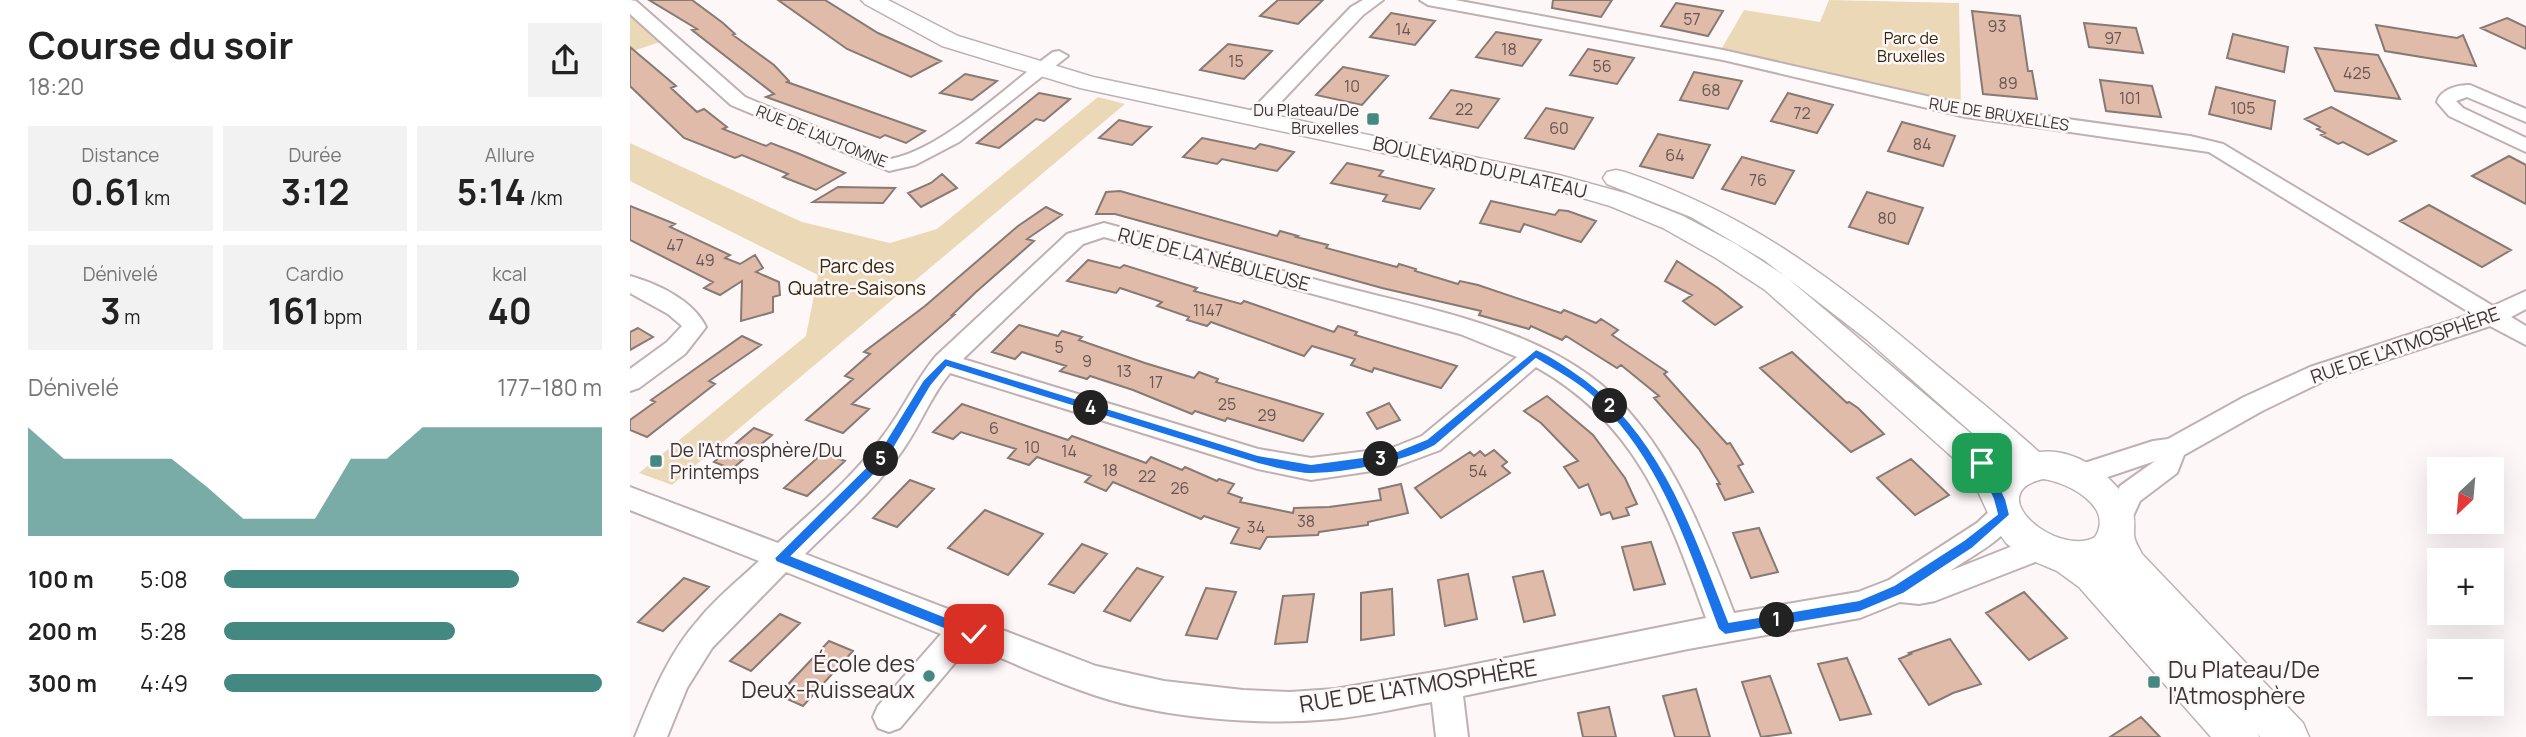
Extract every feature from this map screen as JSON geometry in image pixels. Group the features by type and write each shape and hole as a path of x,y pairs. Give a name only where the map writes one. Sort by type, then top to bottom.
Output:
{"main road":[{"name":"BOULEVARD DU PLATEAU","path":"873,0 950,41 1049,63"},
{"name":"BOULEVARD DU PLATEAU","path":"915,0 1108,88 1262,110 1566,164 1643,186 1702,210 1759,242 1807,274 2031,466"},
{"name":"BOULEVARD DU PLATEAU","path":"1262,110 1591,191 1647,211 1697,234 1764,275 1826,325 1982,463 2002,507"},
{"path":"2238,737 2110,596 2053,553 2012,528 2002,507 2001,489 2011,474 2031,466 2055,466 2081,475 2105,495 2128,565 2288,737"},
{"path":"2053,553 2093,556 2111,546 2117,528"}],"street":[{"path":"1262,110 1357,11 1375,0"},
{"name":"RUE DE BRUXELLES","path":"1428,0 1723,55 1966,111 2158,135 2202,144 2236,158 2526,337"},
{"name":"RUE DE L'AUTOMNE","path":"630,5 737,101 889,165 900,165 929,153 1049,63"},
{"path":"2526,116 2470,91 2462,91 2447,98 2446,102 2456,112 2526,146"},
{"name":"RUE DE LA NÉBULEUSE","path":"650,737 679,667 691,650 712,625 880,461 927,383 945,362 1075,239 1104,230 1467,328 1536,354 1572,375 1606,401 1645,448 1679,509 1725,629"},
{"path":"630,284 684,313 692,319 694,327 688,338 630,382"},
{"name":"RUE DE L'ATMOSPHÈRE","path":"2081,475 2153,451 2173,449 2253,404 2319,373 2451,327 2491,317 2526,299"},
{"path":"945,362 1258,460 1311,469 1392,458 1422,447 1536,354"},
{"name":"RUE DE L'ATMOSPHÈRE","path":"2117,528 2130,494 2168,466 2173,449"},
{"name":"RUE DE L'ATMOSPHÈRE","path":"630,498 1096,681 1164,696 1290,707 1335,704 1446,685 1725,629 1860,606 1899,589 1987,531 2002,507"},
{"name":"RUE DE L'ATMOSPHÈRE","path":"1899,589 1922,591 1941,586 2013,555 2053,553"},
{"path":"889,717 964,630"},
{"path":"1446,685 1452,737"}],"green space":[{"name":"Parc de Bruxelles","path":"1829,0 1959,3 1961,106 1722,48 1744,10 1820,22"},
{"path":"630,5 669,39 630,52"},
{"name":"Parc des Quatre-Saisons","path":"1098,97 1125,104 672,485 639,473 806,336 818,275 630,181 630,143 802,222 890,243 937,229"}],"building":[{"path":"649,0 692,0 774,65 789,81 787,82 925,131 906,143 885,135 880,138 766,97 774,94 692,30 697,29"},
{"path":"778,0 825,0 878,33 941,61 911,77 847,49"},
{"path":"1278,0 1323,0 1298,24 1260,16"},
{"path":"1553,0 1612,0 1601,17 1552,8"},
{"path":"1676,3 1723,11 1708,36 1661,26"},
{"path":"1972,11 2020,16 2028,71 2032,71 2037,99 1983,94"},
{"path":"1391,13 1435,21 1415,45 1370,37"},
{"path":"2507,18 2526,27 2526,49 2481,28"},
{"path":"2084,23 2136,28 2143,53 2089,47"},
{"path":"2376,25 2457,38 2463,35 2476,66 2385,51"},
{"path":"1496,32 1541,40 1522,66 1476,57"},
{"path":"2233,34 2288,47 2284,72 2227,58"},
{"path":"1228,44 1272,51 1244,79 1200,70"},
{"path":"630,47 676,86 671,88 697,112 704,109 727,127 723,129 766,146 771,143 845,173 816,190 783,177 788,174 742,155 735,158 684,138 630,86"},
{"path":"2315,48 2378,55 2400,99 2335,91"},
{"path":"1588,49 1634,58 1617,84 1570,75"},
{"path":"1343,67 1388,76 1362,105 1316,95"},
{"path":"1694,72 1742,81 1728,109 1680,100"},
{"path":"965,74 997,81 972,100 940,93"},
{"path":"2100,80 2152,86 2161,117 2106,111"},
{"path":"2216,87 2275,101 2271,129 2209,114"},
{"path":"1451,90 1499,99 1478,128 1430,118"},
{"path":"1039,93 1070,99 1044,121 1036,119 999,148 977,143"},
{"path":"1788,93 1833,105 1817,133 1771,121"},
{"path":"2331,107 2396,141 2368,155 2343,142 2338,144 2321,135 2325,133 2317,129 2320,127 2305,119"},
{"path":"1546,108 1593,118 1574,149 1525,138"},
{"path":"1119,120 1151,127 1132,145 1099,138"},
{"path":"1902,122 1955,136 1943,166 1888,151"},
{"path":"1658,134 1710,145 1693,178 1640,166"},
{"path":"1202,138 1255,149 1260,144 1294,152 1277,171 1222,159 1217,164 1183,157"},
{"path":"2509,156 2526,165 2526,204 2472,176"},
{"path":"1742,157 1794,171 1775,204 1722,189"},
{"path":"1347,163 1383,171 1379,176 1434,189 1420,209 1383,201 1387,195 1331,183"},
{"path":"942,174 957,188 921,207 908,193 931,183"},
{"path":"838,187 895,188 883,203 813,202"},
{"path":"1120,191 1277,236 1280,231 1328,245 1326,248 1397,267 1399,264 1458,284 1460,281 1478,285 1561,313 1564,310 1596,323 1601,319 1618,330 1612,335 1667,372 1664,374 1727,444 1730,443 1743,464 1738,466 1753,492 1725,500 1717,484 1720,484 1699,449 1654,398 1659,396 1621,365 1617,368 1566,336 1562,340 1531,326 1529,329 1479,315 1481,311 1382,288 1115,214 1096,214 1106,192"},
{"path":"1867,192 1923,208 1908,244 1849,227"},
{"path":"1491,201 1555,215 1559,210 1568,211 1596,221 1581,242 1524,224 1520,232 1480,223"},
{"path":"2429,205 2511,250 2482,267 2400,221"},
{"path":"630,206 675,224 670,227 730,255 725,258 740,264 755,255 763,268 756,272 779,282 780,295 773,297 773,312 741,321 742,281 720,295 704,288 713,282 630,240"},
{"path":"1046,207 1062,215 1027,239 1034,241 852,404 869,409 843,433 806,420 853,379 845,376 870,354 864,352 925,306 1018,226"},
{"path":"1088,260 1120,268 1124,265 1197,288 1194,291 1241,304 1244,301 1334,332 1338,326 1357,332 1355,335 1457,366 1441,388 1374,368 1372,372 1351,365 1355,359 1312,346 1304,356 1211,322 1207,326 1187,320 1189,317 1157,306 1162,302 1120,288 1116,293 1067,281"},
{"path":"1677,261 1742,307 1715,325 1683,301 1692,295 1665,281"},
{"path":"1019,325 1058,336 1062,331 1082,337 1079,340 1145,363 1194,378 1199,372 1218,379 1216,382 1323,414 1303,441 1227,418 1225,421 1195,411 1192,414 1133,390 1090,376 1087,379 1060,371 1066,366 1022,352 1015,359 992,352"},
{"path":"638,328 653,337 630,350 630,332"},
{"path":"742,336 761,345 709,381 715,384 647,437 630,430 630,420 655,402 651,400"},
{"path":"1792,352 1847,403 1858,408 1884,434 1851,452 1760,368"},
{"path":"1547,396 1593,435 1625,478 1637,504 1626,508 1629,515 1613,519 1610,512 1601,515 1588,484 1579,488 1564,467 1578,461 1541,423 1524,411"},
{"path":"1389,403 1400,420 1377,429 1367,413"},
{"path":"962,404 1068,440 1072,436 1146,463 1151,457 1182,470 1185,467 1217,481 1219,479 1234,484 1228,493 1242,498 1240,502 1293,513 1294,508 1329,507 1381,500 1379,489 1401,484 1408,513 1368,522 1368,525 1319,532 1318,535 1267,537 1260,549 1231,543 1239,528 1204,516 1201,519 1113,482 1106,491 1085,482 1091,476 1037,457 1029,465 1008,458 1016,449 961,432 953,439 933,432"},
{"path":"754,428 772,435 732,469 714,462"},
{"path":"1494,450 1507,462 1502,466 1510,473 1441,518 1415,488 1470,452 1474,456 1480,451 1485,456"},
{"path":"823,453 845,461 807,496 784,488"},
{"path":"1911,459 1949,495 1915,515 1877,478"},
{"path":"910,480 934,489 897,527 873,518"},
{"path":"985,510 1043,534 1008,575 948,548"},
{"path":"1759,528 1778,572 1751,578 1733,533"},
{"path":"1651,542 1665,584 1634,590 1622,547"},
{"path":"1082,544 1107,554 1074,593 1049,584"},
{"path":"1137,568 1163,577 1130,621 1104,611"},
{"path":"1543,571 1555,615 1524,622 1513,577"},
{"path":"1468,574 1477,619 1445,626 1438,580"},
{"path":"684,578 709,587 663,631 638,622"},
{"path":"1206,588 1236,592 1217,639 1186,635"},
{"path":"1392,589 1394,635 1361,640 1361,593"},
{"path":"2024,592 2067,638 2029,660 1986,613"},
{"path":"1314,594 1307,642 1275,644 1283,596"},
{"path":"780,614 800,623 751,671 730,661"},
{"path":"1950,639 1981,684 1953,693 1929,705 1899,659"},
{"path":"829,641 853,651 803,706 778,695"},
{"path":"1847,658 1871,714 1840,720 1818,664"},
{"path":"1770,676 1791,733 1761,737 1742,682"},
{"path":"1696,689 1710,737 1675,737 1663,696"},
{"path":"1609,707 1616,737 1583,737 1578,713"},
{"path":"2141,717 2160,737 2110,737"}],"place":[{"name":"Du Plateau/De Bruxelles","path":"1373,119"},
{"name":"De l'Atmosphère/Du Printemps","path":"656,461"},
{"name":"École des Deux-Ruisseaux","path":"929,676"},
{"name":"Du Plateau/De l'Atmosphère","path":"2154,682"}],"route":[{"path":"974,634 781,558 880,461 894,442 927,383 945,362 1258,460 1311,469 1392,458 1414,452 1431,443 1536,354 1572,375 1606,401 1645,448 1679,509 1725,629 1860,606 1899,589 1969,544 2004,515 2000,499 1982,463"}]}
